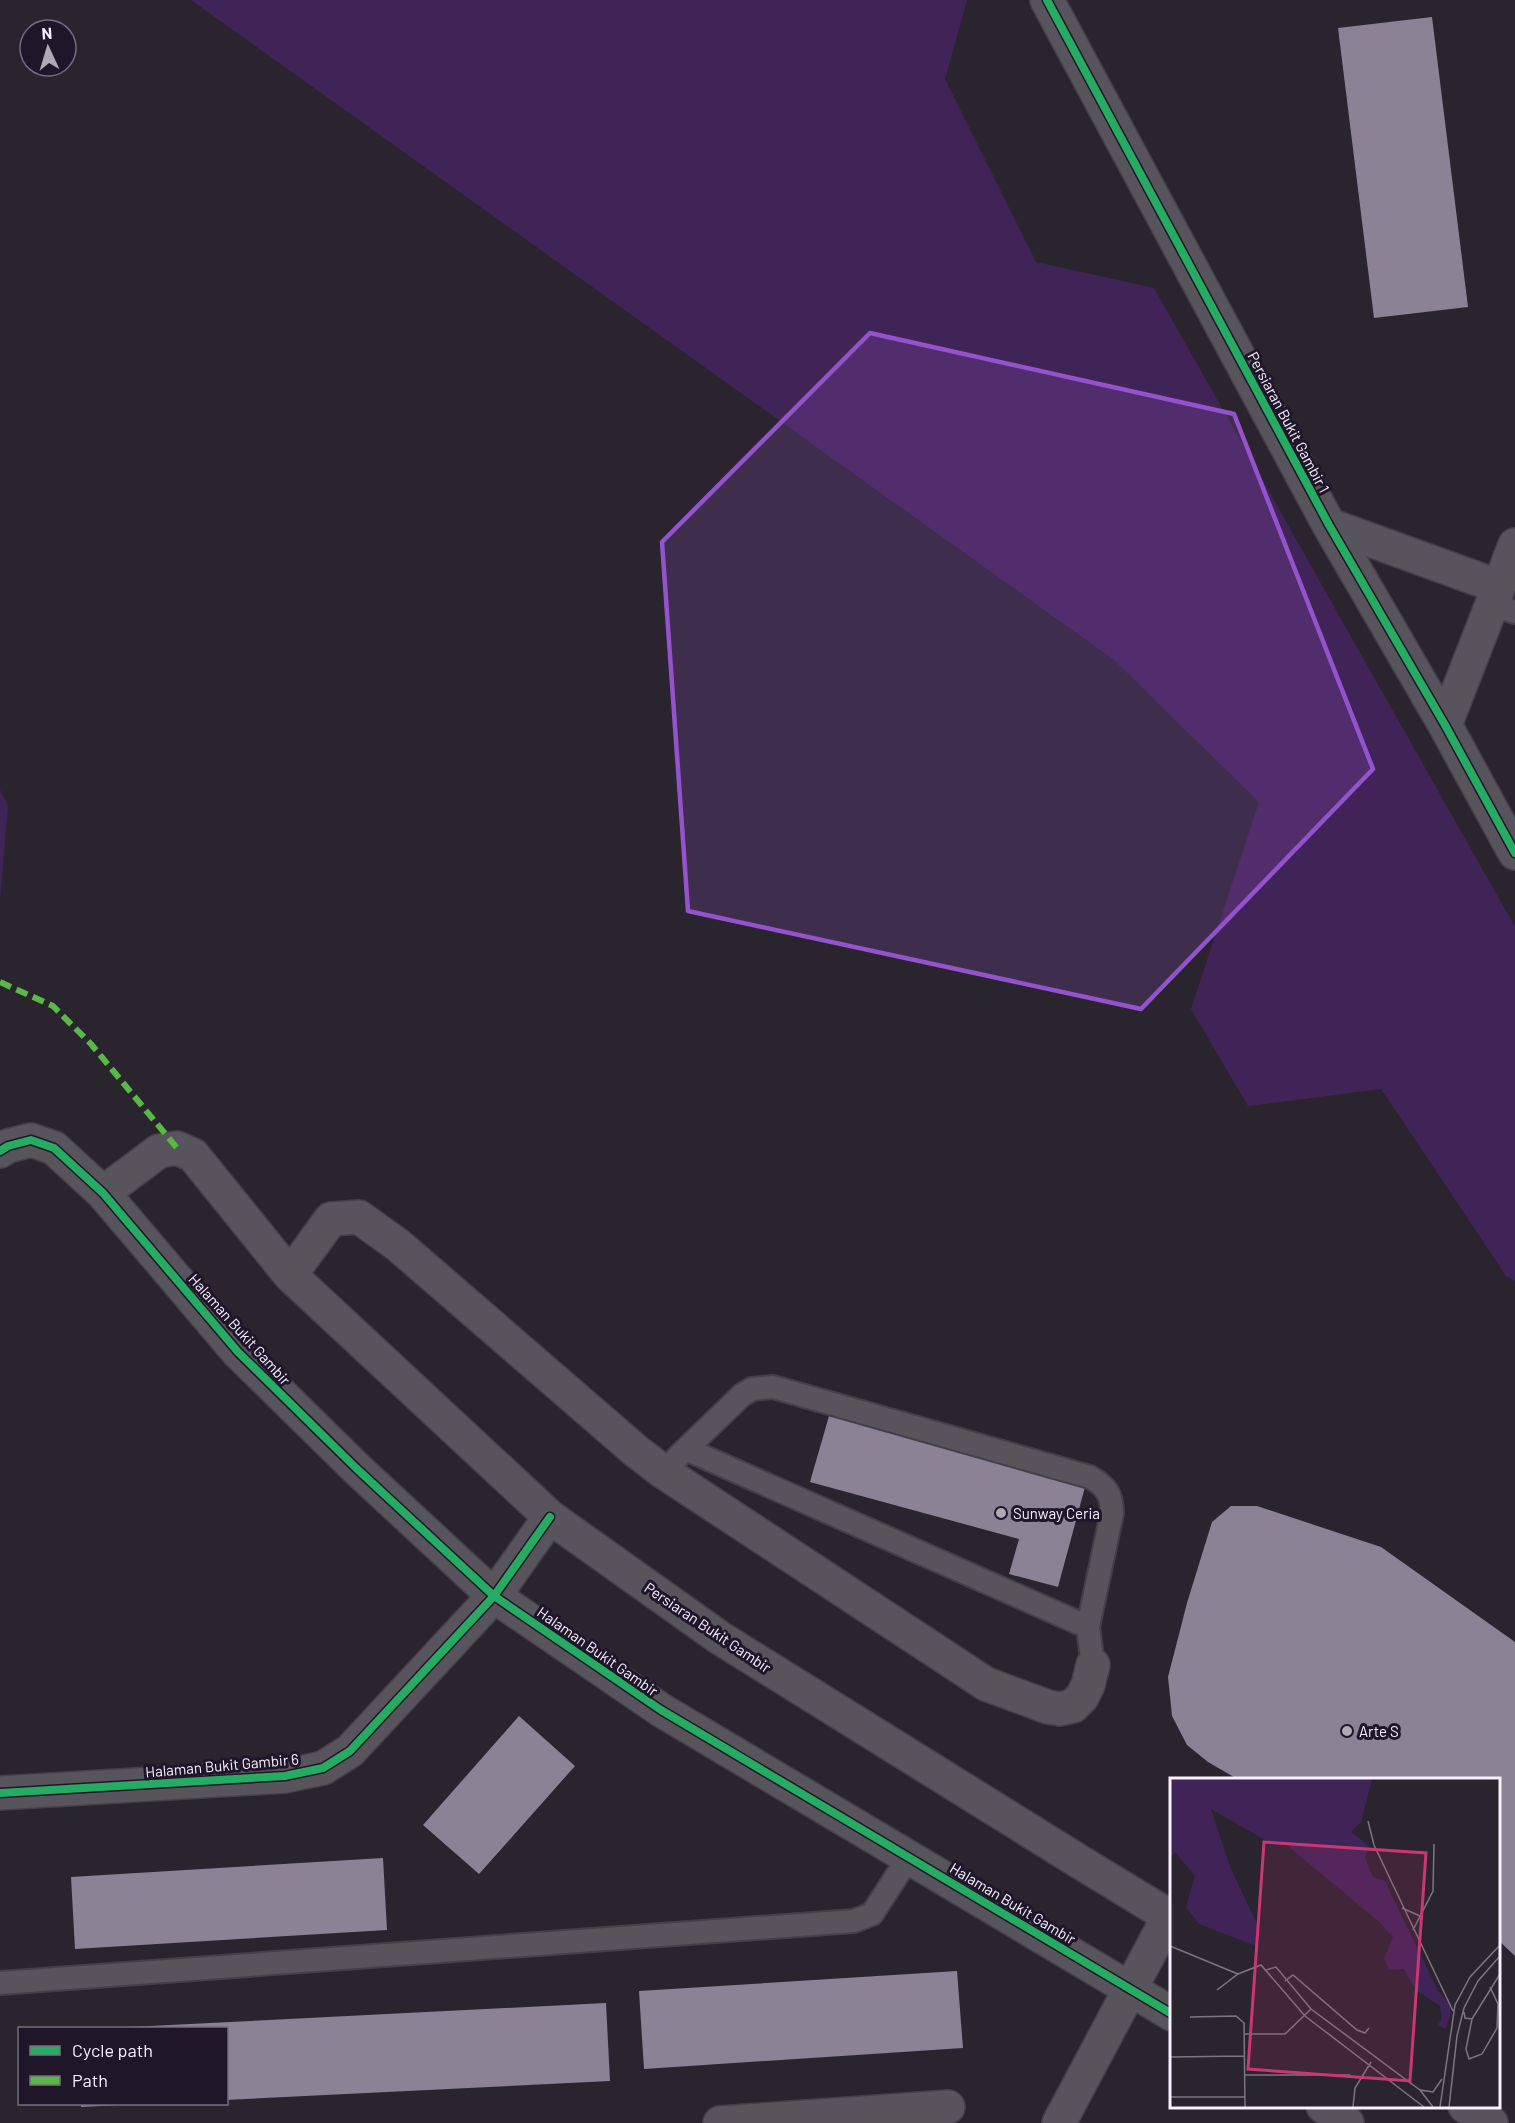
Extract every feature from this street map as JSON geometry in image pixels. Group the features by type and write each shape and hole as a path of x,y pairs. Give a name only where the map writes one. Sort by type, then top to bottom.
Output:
{"street":[{"name":"Persiaran Bukit Gambir 1","path":"1047,0 1329,525 1445,725 1515,853"},
{"path":"1329,525 1501,601"},
{"path":"1445,725 1501,601 1515,545"},
{"name":"Halaman Bukit Gambir","path":"0,1151 8,1146 31,1140 54,1148 103,1193 238,1352 356,1468 494,1596 661,1710 1170,2013"},
{"name":"Persiaran Bukit Gambir","path":"103,1193 159,1151 177,1148 193,1155 290,1275 550,1517 720,1638 1170,1917"},
{"path":"290,1275 331,1220 359,1218 398,1245 662,1471 986,1684 1048,1707 1060,1709 1073,1706 1082,1697 1093,1665"},
{"name":"Halaman Bukit Gambir 6","path":"0,1793 285,1776 324,1768 350,1751 494,1596 550,1517"},
{"path":"1059,2123 1170,1917"},
{"path":"720,2123 948,2107"},
{"path":"1326,2108 1347,2123"},
{"path":"1468,2108 1491,2123"}],"lane":[{"path":"662,1471 742,1395 752,1389 773,1388 1090,1477 1100,1482 1108,1491 1112,1501 1112,1513 1088,1627 1093,1665"},
{"path":"686,1449 1088,1627"},
{"path":"0,1983 854,1921 872,1914 909,1857"}],"highlighted area":[{"path":"870,333 1234,414 1373,769 1141,1009 688,911 662,542"}],"shaded area":[{"path":"191,0 967,0 945,79 1036,262 1154,288 1515,927 1515,1281 1506,1276 1381,1089 1248,1106 1191,1009 1259,802 1113,659"},
{"path":"0,790 8,806 0,900"}],"building":[{"path":"1432,17 1468,307 1374,318 1338,28"},
{"name":"Sunway Ceria","path":"829,1416 1085,1487 1058,1587 1009,1574 1019,1539 810,1482"},
{"name":"Arte S","path":"1231,1506 1257,1506 1381,1547 1515,1642 1515,1956 1500,1942 1500,1778 1236,1778 1208,1762 1187,1745 1172,1716 1168,1677 1187,1603 1212,1522"},
{"path":"519,1716 575,1766 479,1874 423,1825"},
{"path":"383,1858 387,1930 75,1949 71,1877"},
{"path":"957,1971 963,2048 644,2069 639,1991"},
{"path":"606,2003 610,2081 228,2100 228,2027 130,2027"},
{"path":"81,2105 121,2105 81,2107"}],"marked path":[{"path":"0,982 53,1006 91,1044 177,1148"}],"cycle path":[{"path":"1047,0 1329,525 1445,725 1515,853"},
{"path":"0,1151 8,1146 31,1140 54,1148 103,1193 238,1352 356,1468 494,1596 661,1710 1170,2013"},
{"path":"0,1793 285,1776 323,1768 350,1751 494,1596 550,1517"}],"place":[{"name":"Sunway Ceria","path":"1001,1513"},
{"name":"Arte S","path":"1347,1731"}]}
